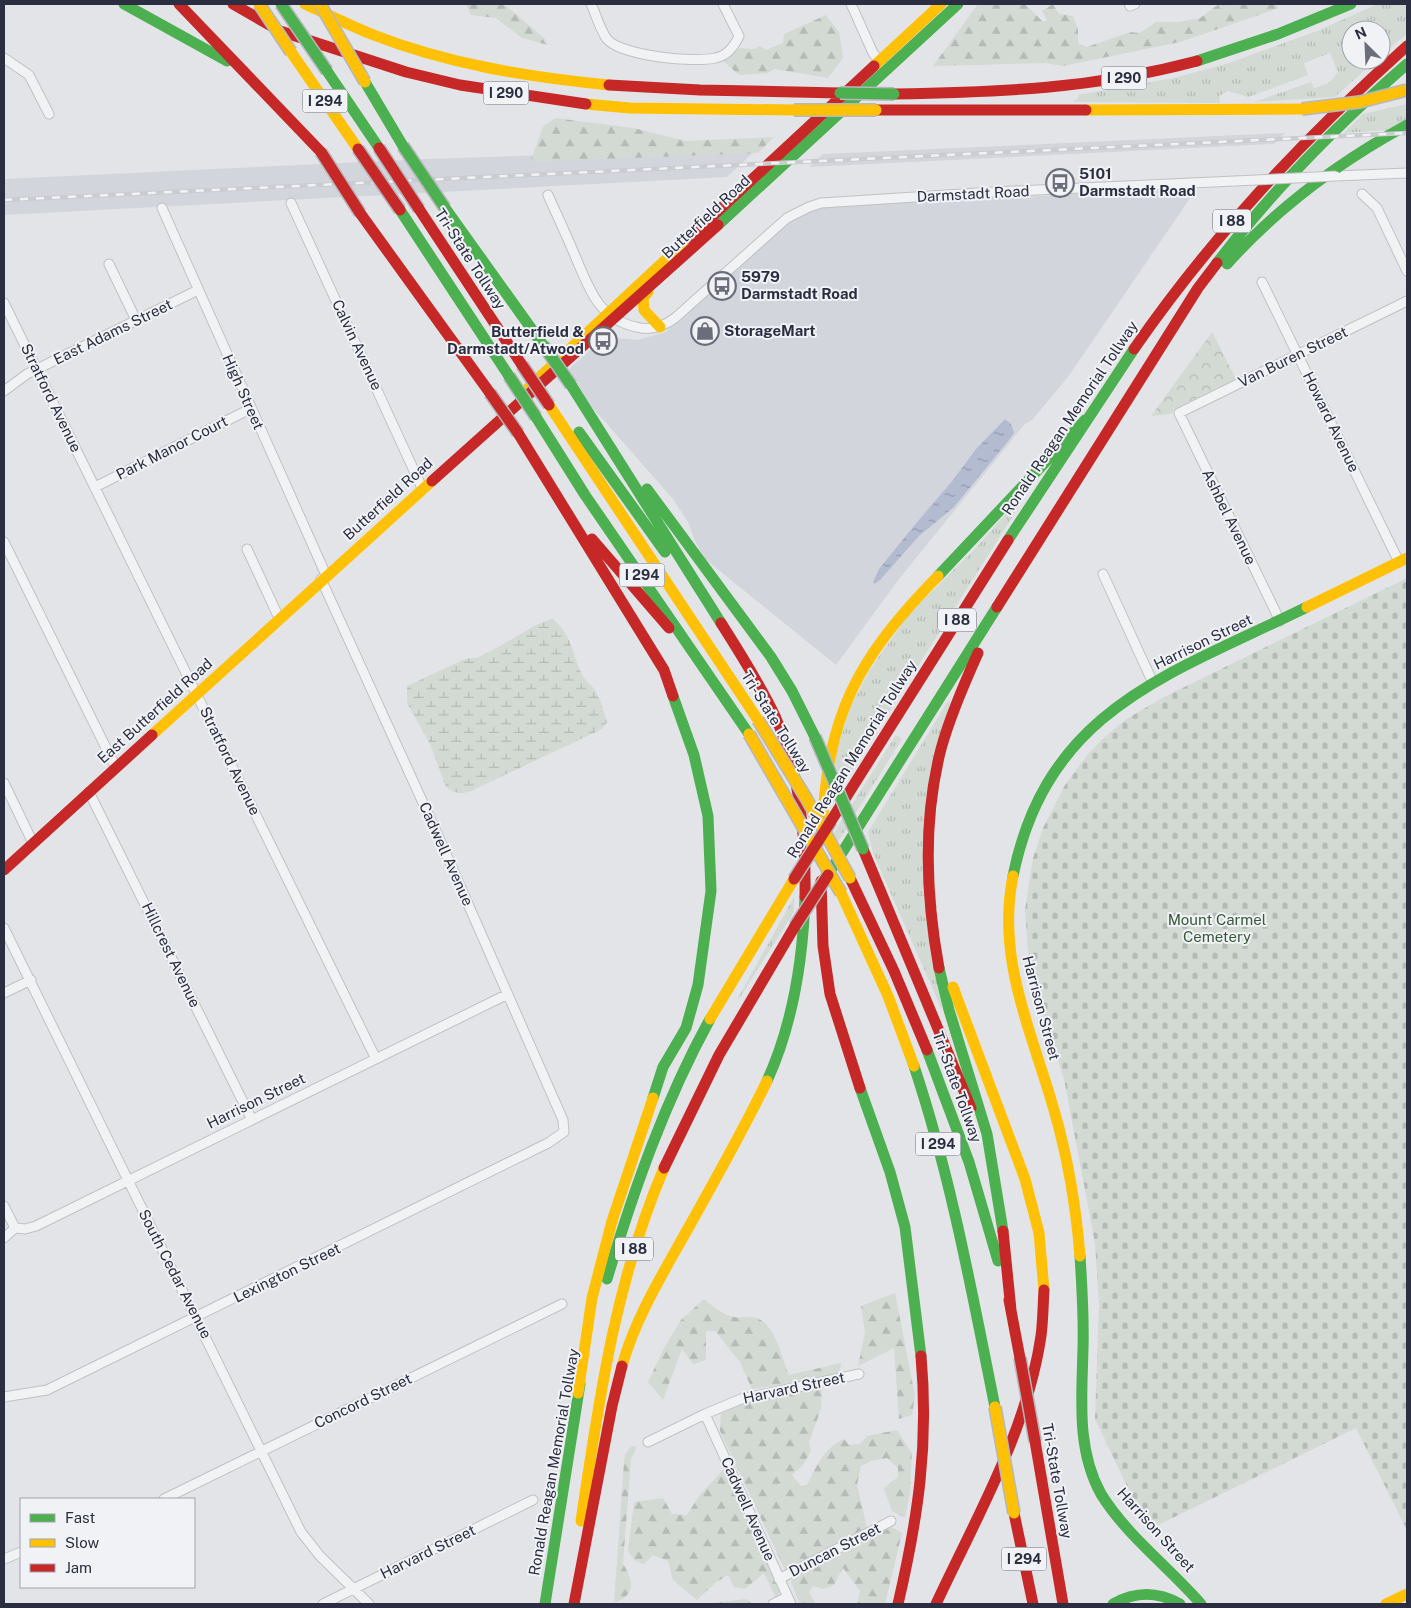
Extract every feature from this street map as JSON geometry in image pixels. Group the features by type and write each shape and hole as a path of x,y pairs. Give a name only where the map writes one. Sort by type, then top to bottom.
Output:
{"main road":[{"path":"124,4 240,68"},
{"path":"178,4 321,152 360,212 490,393 562,504 664,670 694,755 708,816 711,892 698,985 686,1028 663,1068 612,1221 592,1298 578,1393"},
{"name":"I 290","path":"234,4 280,31 406,72 460,85 579,103 630,108 686,110 1302,109 1360,102 1407,90"},
{"name":"Tri-State Tollway","path":"259,4 400,210 585,495 706,668 749,734 841,893 902,1031 934,1130 964,1248 1033,1604"},
{"name":"Tri-State Tollway","path":"281,4 492,318 552,401 758,720 806,798 850,878 887,953 941,1079 989,1224 1012,1310 1063,1604"},
{"name":"I 290","path":"305,4 346,25 418,51 454,62 525,76 644,89 894,94 1051,89 1127,77 1166,69 1244,47 1351,4"},
{"path":"320,4 403,146 445,208 570,384 771,657 792,690 815,737 967,1098 998,1198"},
{"name":"Butterfield Road","path":"323,577 469,446 475,437 610,317 879,60 941,4"},
{"name":"Butterfield Road","path":"610,317 650,288 958,4"},
{"name":"Ronald Reagan Memorial Tollway","path":"544,1604 578,1393 622,1228 661,1121 711,1017 794,879 1085,420 1170,298 1232,221 1320,124 1407,46"},
{"name":"I 88","path":"569,1604 601,1386 616,1312 636,1241 670,1152 710,1068 795,926 1172,327 1222,256 1274,194 1354,111 1407,64"},
{"path":"1172,327 1254,234 1280,210 1336,166 1407,125"},
{"path":"650,288 643,298 644,310 660,327"},
{"path":"570,384 749,667 775,716 793,771 802,817 804,855 804,929 799,968 789,1017 768,1078 742,1132 654,1290 626,1352 612,1406 574,1604"},
{"path":"552,401 713,620 733,643"},
{"path":"898,1604 912,1548 920,1495 923,1441 920,1333 904,1227 882,1150 833,1007 828,981 821,902 824,796 830,746 842,709 857,677 892,627 912,603 998,514 1067,435 1085,420"},
{"path":"562,504 665,624 706,668"},
{"name":"Harrison Street","path":"1201,1604 1174,1572 1115,1512 1093,1476 1087,1455 1082,1428 1080,1388 1083,1349 1082,1278 1076,1217 1067,1157 1050,1094 1020,999 1009,944 1009,892 1014,863 1021,837 1045,785 1072,747 1101,718 1124,700 1153,683 1403,560"},
{"path":"1012,1310 988,1135 944,994 935,942 932,897 931,816 938,763 945,735 972,668 1009,599 1024,563"},
{"name":"East Butterfield Road","path":"4,870 323,577"},
{"path":"932,897 939,936 954,993 1025,1179 1039,1233 1044,1290 1042,1328 1037,1358 1016,1431 936,1604"},
{"path":"1113,1604 1124,1597 1148,1593 1162,1595 1180,1604"},
{"path":"1386,1604 1407,1594"}],"street":[{"path":"591,4 607,39 623,50 684,60 716,58 734,48 739,36 724,4"},
{"path":"851,4 873,53 888,70"},
{"path":"4,58 29,75 49,114"},
{"name":"Darmstadt Road","path":"660,327 675,318 782,222 798,211 821,203 993,192 1407,173"},
{"path":"1362,194 1377,208 1407,270"},
{"path":"548,195 594,297 610,317 641,329 660,327"},
{"name":"Calvin Avenue","path":"291,203 422,488"},
{"name":"High Street","path":"162,208 323,577"},
{"path":"109,264 136,320"},
{"name":"Howard Avenue","path":"1262,282 1403,560"},
{"name":"East Adams Street","path":"4,391 14,382 37,369 198,290"},
{"name":"Van Buren Street","path":"1179,413 1407,301"},
{"name":"Stratford Avenue","path":"4,303 376,1059"},
{"name":"Park Manor Court","path":"94,487 250,409"},
{"name":"Ashbel Avenue","path":"1179,413 1280,621"},
{"path":"4,542 116,768"},
{"path":"247,549 279,618"},
{"path":"1103,574 1153,683"},
{"name":"Cadwell Avenue","path":"323,577 563,1120 564,1132"},
{"path":"4,784 33,844"},
{"name":"Hillcrest Avenue","path":"89,792 252,1120"},
{"name":"South Cedar Avenue","path":"4,928 301,1532 314,1550 369,1604"},
{"path":"4,993 30,980"},
{"name":"Harrison Street","path":"15,1228 25,1230 36,1226 508,994"},
{"name":"Lexington Street","path":"4,1396 47,1390 197,1318 548,1143 564,1132"},
{"path":"4,1206 15,1228 4,1238"},
{"name":"Concord Street","path":"166,1498 562,1304"},
{"name":"Harvard Street","path":"648,1442 741,1399 859,1374"},
{"name":"Cadwell Avenue","path":"705,1414 789,1601"},
{"name":"Harvard Street","path":"322,1604 533,1500"},
{"name":"Duncan Street","path":"779,1579 891,1521"},
{"path":"4,1559 20,1552"},
{"name":"Duncan Street","path":"773,1604 789,1601"}],"shaded area":[{"path":"1285,133 1274,144 809,167 823,154"},
{"path":"758,148 727,177 4,215 4,179 425,159"},
{"path":"1197,188 1068,377 1032,420 1024,425 899,579 836,665 705,559 695,541 688,522 673,499 600,416 561,376 605,337 637,340 666,332 781,227 801,214 822,207"}],"green space":[{"path":"466,4 504,4 544,38 548,45 522,38 496,18 471,15"},
{"path":"978,4 1025,4 1043,22 1047,20 1042,11 1053,4 1059,14 1073,16 1078,29 1078,43 1087,47 1130,32 1140,33 1156,22 1178,22 1200,18 1219,4 1275,4 1279,8 1180,42 1063,66 1045,63 933,66"},
{"path":"1378,4 1407,4 1407,34 1391,47 1391,20 1342,20"},
{"path":"826,15 839,32 843,58 828,78 774,69 768,73 739,75 721,59 740,48 754,49 760,46 766,50 783,43 784,34"},
{"path":"1341,20 1341,70 1365,70 1335,97 1254,102 1311,82 1314,88 1329,83 1338,72 1330,53 1304,63 1308,75 1248,97 1228,91 1219,96 1220,103 1074,102 1074,100 1078,99 1078,95 1174,78 1229,63"},
{"path":"1407,104 1407,120 1386,130 1344,133 1363,114"},
{"path":"555,118 633,128 686,141 774,137 758,153 530,162 543,127"},
{"path":"1212,332 1236,379 1176,408 1171,414 1151,416"},
{"path":"1017,501 1021,503 843,785 834,760 850,707 871,668 909,614 976,548"},
{"name":"Mount Carmel Cemetery","path":"1407,578 1407,1530 1356,1428 1148,1530 1095,1419 1099,1306 1095,1243 1064,1079 1036,993 1029,963 1025,910 1033,858 1043,828 1065,785 1088,754 1125,720 1162,698"},
{"path":"552,619 567,636 581,673 598,696 607,722 602,729 471,791 458,793 452,791 446,787 430,744 407,703 407,686 465,659 479,657 536,625"},
{"path":"948,701 950,702 930,785 942,1010 873,853 868,832"},
{"path":"896,735 902,739 829,856 830,839"},
{"path":"794,897 794,912 739,999 738,998"},
{"path":"895,1293 915,1396 912,1415 899,1419 894,1348 858,1366 865,1333 861,1306"},
{"path":"704,1299 718,1310 730,1316 755,1317 767,1325 775,1338 789,1375 841,1363 840,1372 818,1379 752,1389 740,1362 715,1331 706,1331 706,1360 693,1364 682,1349 663,1400 648,1382 665,1346 681,1320"},
{"path":"822,1386 821,1409 809,1442 811,1451 803,1465 792,1475 801,1486 807,1485 826,1452 837,1443 844,1439 849,1445 860,1444 867,1436 897,1430 912,1453 910,1492 905,1518 892,1511 884,1488 898,1477 898,1468 887,1458 871,1461 861,1466 857,1485 867,1528 785,1570 720,1431 721,1411 744,1401"},
{"path":"632,1446 637,1447 631,1459 623,1564 627,1570 631,1587 626,1596 614,1603 624,1462 625,1454"},
{"path":"724,1469 781,1590 776,1598 764,1573 745,1589 734,1587 728,1575 715,1583 697,1600 673,1580 668,1561 653,1555 644,1564 635,1561 628,1551 634,1502 663,1498 672,1514 687,1515 699,1496"},
{"path":"892,1527 902,1533 885,1604 857,1604 860,1591 843,1568 834,1585 823,1589 813,1586 809,1592 816,1604 800,1604 791,1582 794,1576"},
{"path":"746,1599 755,1604 711,1604 711,1603"}],"water":[{"path":"1005,419 1011,424 1014,433 1009,440 954,507 919,536 875,584 873,582 879,569 953,480 976,449"}],"railway":[{"path":"4,200 1407,133"}],"traffic: fast":[{"path":"124,4 227,61"},
{"path":"281,4 327,71"},
{"path":"718,225 958,4"},
{"path":"1197,61 1278,34 1351,4"},
{"path":"1217,263 1238,236 1307,159 1356,110 1407,64"},
{"path":"327,71 379,148"},
{"path":"365,82 403,146"},
{"path":"840,93 894,94"},
{"path":"1227,264 1268,223 1311,187 1358,154 1407,125"},
{"path":"403,146 445,208"},
{"path":"445,208 543,345"},
{"path":"400,210 509,376"},
{"path":"543,345 571,385"},
{"path":"1008,540 1134,349"},
{"path":"509,376 536,417"},
{"path":"571,385 721,623"},
{"path":"536,417 585,495 749,734"},
{"path":"938,576 1085,420"},
{"path":"579,432 665,552"},
{"path":"647,489 771,657 792,691 815,737"},
{"path":"833,867 997,607"},
{"path":"1013,876 1030,819 1054,773 1085,735 1122,704 1163,677 1307,607"},
{"path":"653,1098 663,1067 686,1028 698,985 711,891 708,816 694,755 673,696"},
{"path":"815,737 863,849"},
{"path":"767,1081 784,1037 795,991 802,944 805,897"},
{"path":"939,968 949,1010 987,1134 1003,1231"},
{"path":"607,1279 628,1212 652,1146 679,1082 710,1019"},
{"path":"927,1050 969,1162 998,1261"},
{"path":"914,1066 950,1193 995,1407"},
{"path":"860,1088 890,1172 905,1227 921,1356"},
{"path":"1080,1256 1083,1325 1082,1422 1084,1441 1093,1477 1101,1494 1123,1524 1201,1604"},
{"path":"545,1604 580,1384"},
{"path":"1113,1604 1130,1597 1146,1594 1163,1597 1180,1604"}],"traffic: slow":[{"path":"259,4 291,52"},
{"path":"305,4 371,34 429,54 488,68 548,78 609,85"},
{"path":"320,4 365,82"},
{"path":"874,66 941,4"},
{"path":"291,52 358,149"},
{"path":"1302,109 1360,102 1407,90"},
{"path":"586,104 630,108 794,110"},
{"path":"1086,110 1302,109"},
{"path":"794,110 876,110"},
{"path":"529,387 689,238"},
{"path":"648,292 643,298 644,310 660,327"},
{"path":"549,405 758,720"},
{"path":"152,735 432,481"},
{"path":"1307,607 1407,558"},
{"path":"822,833 825,792 831,755 839,722 851,692 867,663 886,635 938,576"},
{"path":"758,720 806,798 850,878"},
{"path":"749,734 841,893"},
{"path":"1013,876 1009,907 1009,937 1013,966 1027,1024 1054,1110 1063,1146 1074,1201 1080,1256"},
{"path":"710,1019 794,879"},
{"path":"841,893 888,996 914,1066"},
{"path":"953,987 1025,1179 1039,1233 1044,1290"},
{"path":"622,1366 634,1331 650,1298 748,1120 767,1081"},
{"path":"578,1393 592,1298 612,1221 653,1098"},
{"path":"581,1521 602,1386 621,1298 647,1211 664,1168"},
{"path":"995,1407 1014,1513"},
{"path":"1386,1604 1407,1594"}],"traffic: jam":[{"path":"179,4 321,152"},
{"path":"233,4 280,31 406,72 460,85 586,104"},
{"path":"1134,349 1195,267 1262,189 1332,116 1407,46"},
{"path":"894,94 972,92 1047,87 1121,78 1197,61"},
{"path":"689,238 874,66"},
{"path":"609,85 700,90 840,93"},
{"path":"876,110 1086,110"},
{"path":"379,148 419,209"},
{"path":"358,149 400,210"},
{"path":"321,152 360,213"},
{"path":"419,209 522,365"},
{"path":"360,213 490,393"},
{"path":"432,481 718,225"},
{"path":"997,607 1198,288 1217,263"},
{"path":"522,365 549,405"},
{"path":"490,393 518,433"},
{"path":"518,433 664,670 673,696"},
{"path":"592,539 669,628"},
{"path":"831,821 1008,540"},
{"path":"721,623 750,669 784,737 800,805 803,828 805,897"},
{"path":"939,968 929,886 928,858 931,803 941,749 958,700 978,653"},
{"path":"4,870 152,735"},
{"path":"794,879 831,821"},
{"path":"863,849 971,1108"},
{"path":"795,926 828,875"},
{"path":"850,878 894,971 927,1050"},
{"path":"821,881 823,946 830,994 860,1088"},
{"path":"664,1168 719,1055 795,926"},
{"path":"1003,1231 1011,1310"},
{"path":"936,1604 998,1473 1024,1406 1041,1336 1044,1290"},
{"path":"1009,1300 1020,1358"},
{"path":"898,1604 916,1511 923,1451 924,1420 921,1356"},
{"path":"1020,1358 1035,1441"},
{"path":"574,1604 612,1406 622,1366"},
{"path":"1035,1441 1063,1604"},
{"path":"1014,1513 1033,1604"}],"place":[{"name":"5101 Darmstadt Road","path":"1060,183"},
{"name":"5979 Darmstadt Road","path":"722,286"},
{"name":"StorageMart","path":"705,331"},
{"name":"Butterfield & Darmstadt/Atwood","path":"603,341"}]}
